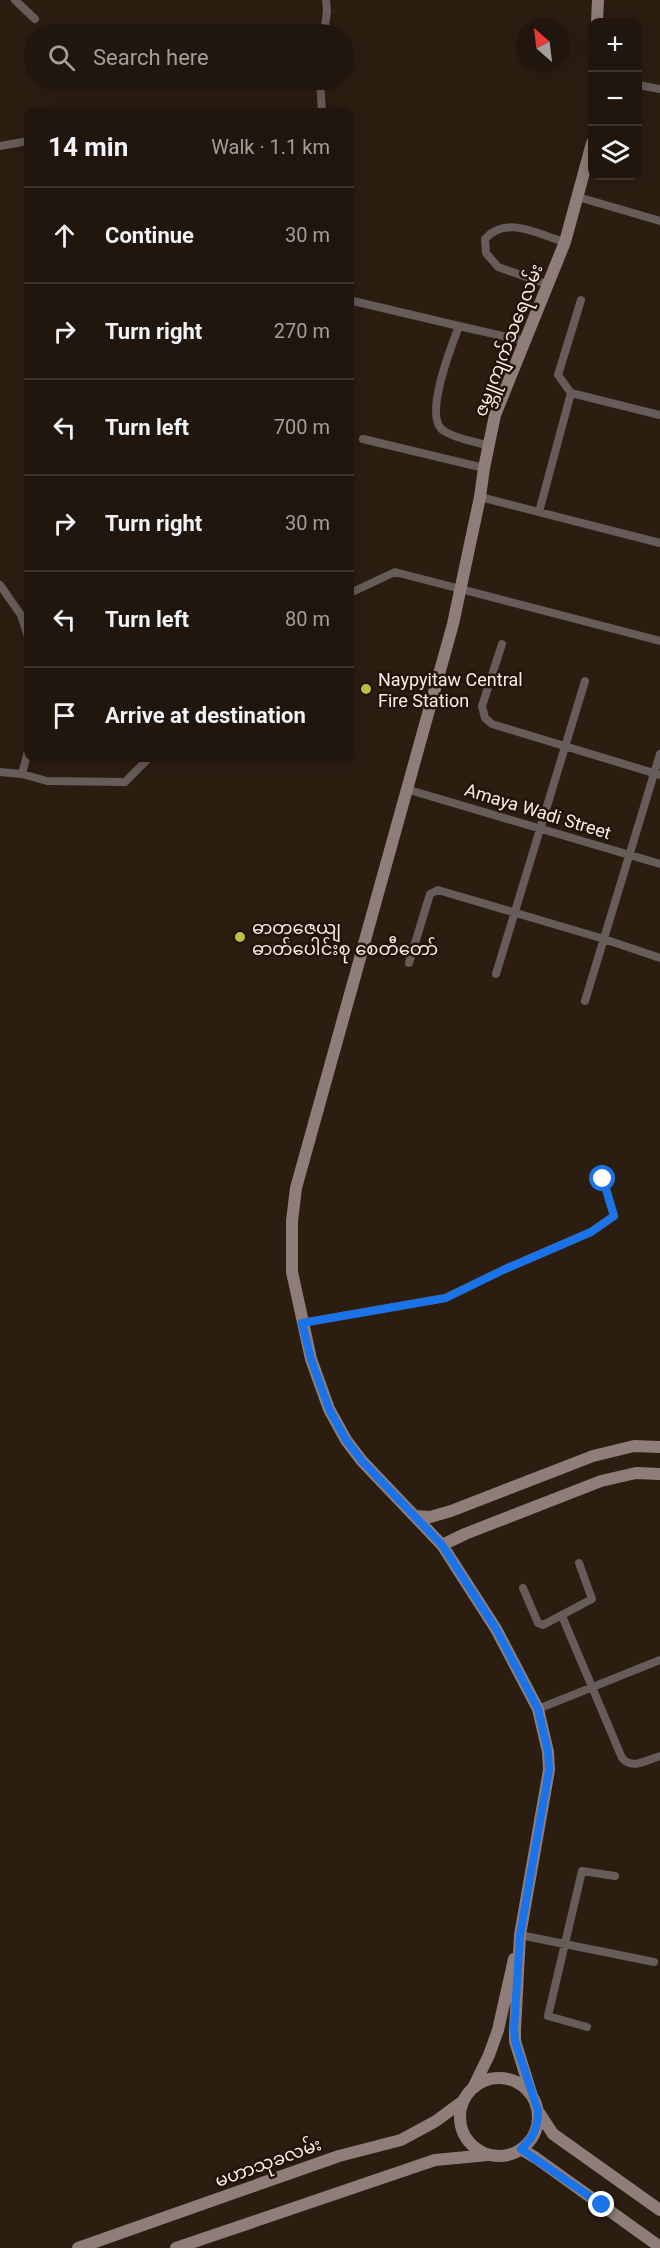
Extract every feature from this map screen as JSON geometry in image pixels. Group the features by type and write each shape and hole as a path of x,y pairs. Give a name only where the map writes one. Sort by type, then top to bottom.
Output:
{"main road":[{"path":"597,18 598,0"},
{"name":"ဇမ္ဘူကျက်သရေလမ်း","path":"520,1938 549,1770 548,1752 538,1709 496,1629 442,1545 362,1461 346,1440 329,1409 311,1359 302,1323 292,1272 292,1221 296,1188 453,624 495,415 565,242 588,158"},
{"path":"416,1516 430,1517 451,1511 593,1456 634,1446 660,1447"},
{"path":"442,1545 601,1481 636,1473 660,1474"},
{"path":"488,2155 476,2149 467,2140 461,2127 460,2114 463,2101 473,2088 498,2030 520,1938"},
{"path":"520,1938 515,2041 538,2111 553,2134 660,2210"},
{"path":"473,2088 484,2081 504,2079 523,2086 532,2096"},
{"name":"မဟာသုခလမ်း","path":"78,2248 339,2156 402,2140 436,2121 463,2101"},
{"path":"176,2248 435,2160 511,2154 529,2142 535,2133 538,2111"},
{"path":"521,2149 660,2247"}],"street":[{"path":"15,0 35,19"},
{"path":"325,24 326,0"},
{"path":"642,86 660,89"},
{"path":"321,90 322,108"},
{"path":"0,146 24,142"},
{"path":"578,196 660,220"},
{"path":"549,285 498,267 486,253 485,239 494,230 506,226 565,242"},
{"path":"581,300 558,375 570,393 660,416"},
{"path":"354,301 525,341"},
{"path":"459,326 438,390 437,423 443,431 488,446"},
{"path":"539,512 570,393"},
{"path":"363,439 484,468"},
{"path":"480,497 660,543"},
{"path":"354,591 395,572 660,642"},
{"path":"0,585 21,615 24,624"},
{"path":"502,644 482,706 485,718 492,724 657,775"},
{"path":"496,974 585,681"},
{"path":"585,1001 629,855 657,775 660,754"},
{"path":"22,774 25,762"},
{"path":"0,772 22,774 47,781 125,782 145,762"},
{"name":"Amaya Wadi Street","path":"406,789 660,864"},
{"path":"409,963 430,894 438,890 660,958"},
{"path":"302,1323 446,1298 503,1270 591,1232 614,1216 603,1179"},
{"path":"523,1588 540,1624 562,1616 592,1599 579,1563"},
{"path":"562,1616 622,1758 626,1763 633,1765 660,1756"},
{"path":"538,1709 660,1660"},
{"path":"587,2027 548,2016 582,1871 615,1876"},
{"path":"520,1938 564,1943 654,1962"}],"place":[{"name":"Naypyitaw Central Fire Station","path":"366,689"},
{"name":"ဓာတုဇေယျ ဓာတ်ပေါင်းစု စေတီတော်","path":"240,937"}],"route":[{"path":"602,2205 521,2149 535,2133 538,2122 536,2103 515,2041 514,2030 520,1935 549,1770 545,1735 538,1709 496,1629 442,1545 362,1461 346,1440 329,1409 311,1359 302,1323 446,1298 503,1270 591,1232 614,1216 603,1179"}]}
